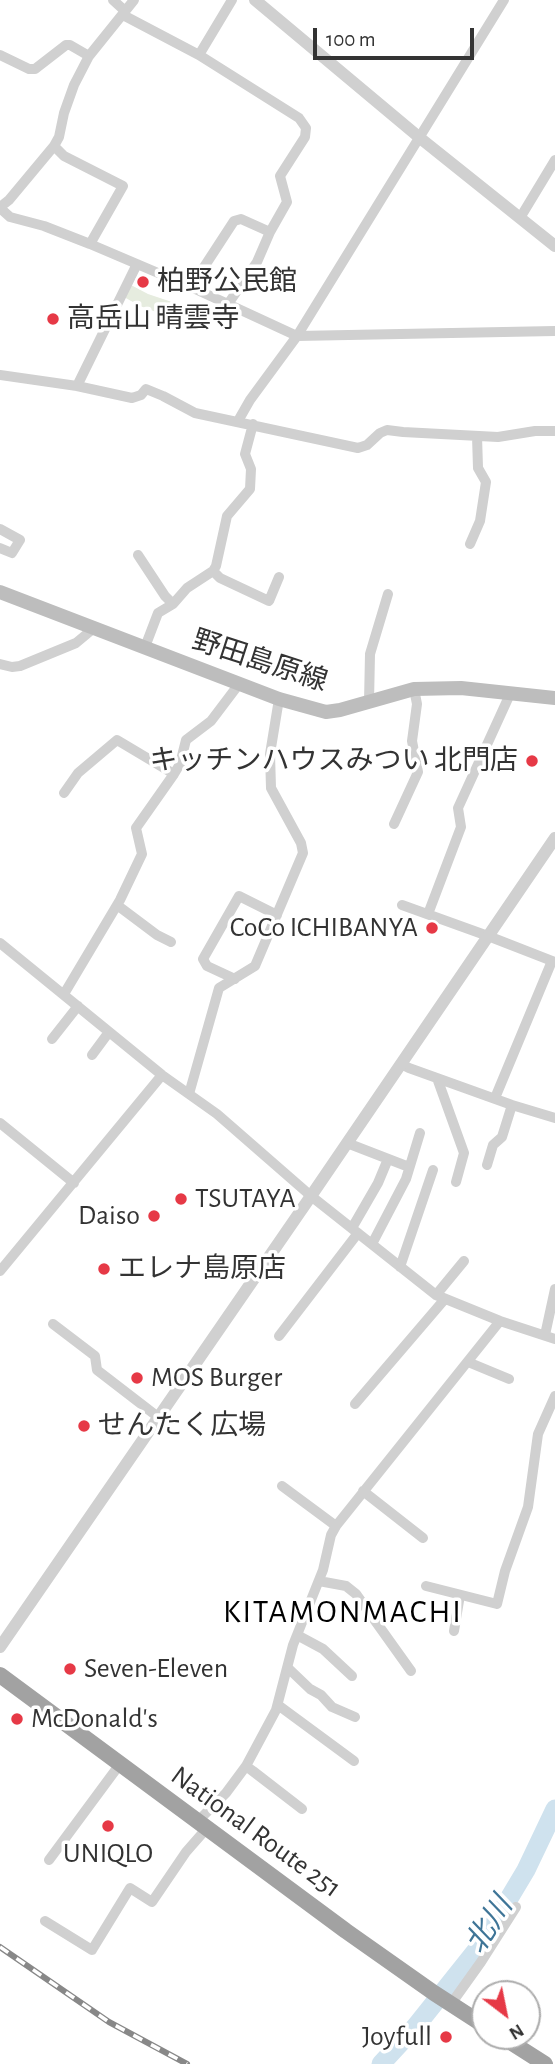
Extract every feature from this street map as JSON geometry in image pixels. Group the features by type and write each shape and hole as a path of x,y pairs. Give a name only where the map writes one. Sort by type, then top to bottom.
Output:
{"highway":[{"name":"National Route 251","path":"0,1675 346,1931 471,2017"},
{"path":"523,2050 545,2064"}],"main road":[{"name":"野田島原線","path":"0,592 279,699 326,712 414,689 461,688 555,698"}],"street":[{"path":"113,0 299,118 306,128 305,137 280,176 287,202 257,262 228,304"},
{"path":"134,0 124,8 89,56 74,85 54,146 0,208 10,217 44,226 90,244 297,336 555,331"},
{"path":"199,55 232,0"},
{"path":"255,0 555,246"},
{"path":"238,421 250,400 297,336 504,0"},
{"path":"0,55 29,69 35,69 66,45 89,56"},
{"path":"54,146 64,156 123,186 90,244"},
{"path":"520,218 555,160"},
{"path":"191,287 234,221 241,219 270,232"},
{"path":"77,386 137,264"},
{"path":"0,375 77,386 132,398 141,395 146,389 195,413 358,448 367,445 387,430 478,436 555,431"},
{"path":"145,647 158,613 173,604 187,588 213,571 218,562 227,516 250,489 251,469 245,454 253,424"},
{"path":"470,544 480,521 486,482 478,468 478,436"},
{"path":"0,529 20,540 12,553 0,548"},
{"path":"138,555 173,604"},
{"path":"213,571 220,578 270,601 279,577"},
{"path":"369,702 370,654 388,594"},
{"path":"0,664 20,666 76,643 94,628"},
{"path":"64,994 117,905 142,854 136,828 180,764 187,740 211,721 239,684"},
{"path":"394,824 418,772 412,741 417,704 414,689"},
{"path":"428,915 461,827 458,808 511,692"},
{"path":"189,1094 219,988 255,966 303,853 301,843 271,788 270,754 279,699"},
{"path":"65,793 78,773 117,740 174,774"},
{"path":"0,1647 555,838"},
{"path":"235,979 207,966 203,959 239,895 277,915"},
{"path":"117,905 157,935 171,942"},
{"path":"402,905 554,962 495,1098"},
{"path":"0,943 162,1075 217,1114 311,1196 440,1297 550,1337 555,1289"},
{"path":"52,1040 78,1006"},
{"path":"92,1055 109,1032"},
{"path":"401,1064 555,1118"},
{"path":"0,1271 162,1075"},
{"path":"437,1078 464,1153 456,1182"},
{"path":"488,1165 494,1145 502,1138 512,1105"},
{"path":"0,1123 74,1183"},
{"path":"372,1244 406,1179 421,1133"},
{"path":"348,1143 410,1167"},
{"path":"279,1336 355,1231 388,1159"},
{"path":"401,1267 433,1170"},
{"path":"355,1404 440,1297 464,1261"},
{"path":"45,1921 92,1950 130,1888 152,1902 246,1766 278,1705 298,1635 319,1581 331,1535 363,1491 500,1321"},
{"path":"53,1324 95,1356 97,1370 158,1418"},
{"path":"468,1362 509,1379"},
{"path":"426,1586 497,1604 505,1571 527,1507 538,1434 555,1396"},
{"path":"282,1486 336,1527"},
{"path":"363,1491 423,1538"},
{"path":"319,1581 346,1586 355,1594 411,1671"},
{"path":"454,1631 460,1595"},
{"path":"298,1635 323,1648 352,1676"},
{"path":"288,1668 332,1707 355,1717"},
{"path":"278,1705 354,1761"},
{"path":"49,1860 120,1764"},
{"path":"246,1766 253,1771 302,1809 257,1775 246,1766"},
{"path":"444,1999 481,1962 516,1907"}],"shaded area":[{"path":"131,285 178,304 167,316 140,306 124,297"}],"waterway":[{"name":"北川","path":"381,2064 416,2026 483,1942 526,1870 555,1809"}],"railway":[{"path":"0,1947 109,2022 187,2064"}],"place":[{"name":"柏野公民館","path":"143,282"},
{"name":"高岳山 晴雲寺","path":"53,319"},
{"name":"キッチンハウスみつい 北門店","path":"532,761"},
{"name":"CoCo ICHIBANYA","path":"432,928"},
{"name":"TSUTAYA","path":"181,1199"},
{"name":"Daiso","path":"154,1216"},
{"name":"エレナ島原店","path":"104,1269"},
{"name":"MOS Burger","path":"137,1378"},
{"name":"せんたく広場","path":"84,1426"},
{"name":"Seven-Eleven","path":"70,1669"},
{"name":"McDonald's","path":"17,1719"},
{"name":"UNIQLO","path":"108,1826"},
{"name":"Joyfull","path":"446,2037"}],"district":[{"name":"KITAMONMACHI","path":"343,1612"}]}
